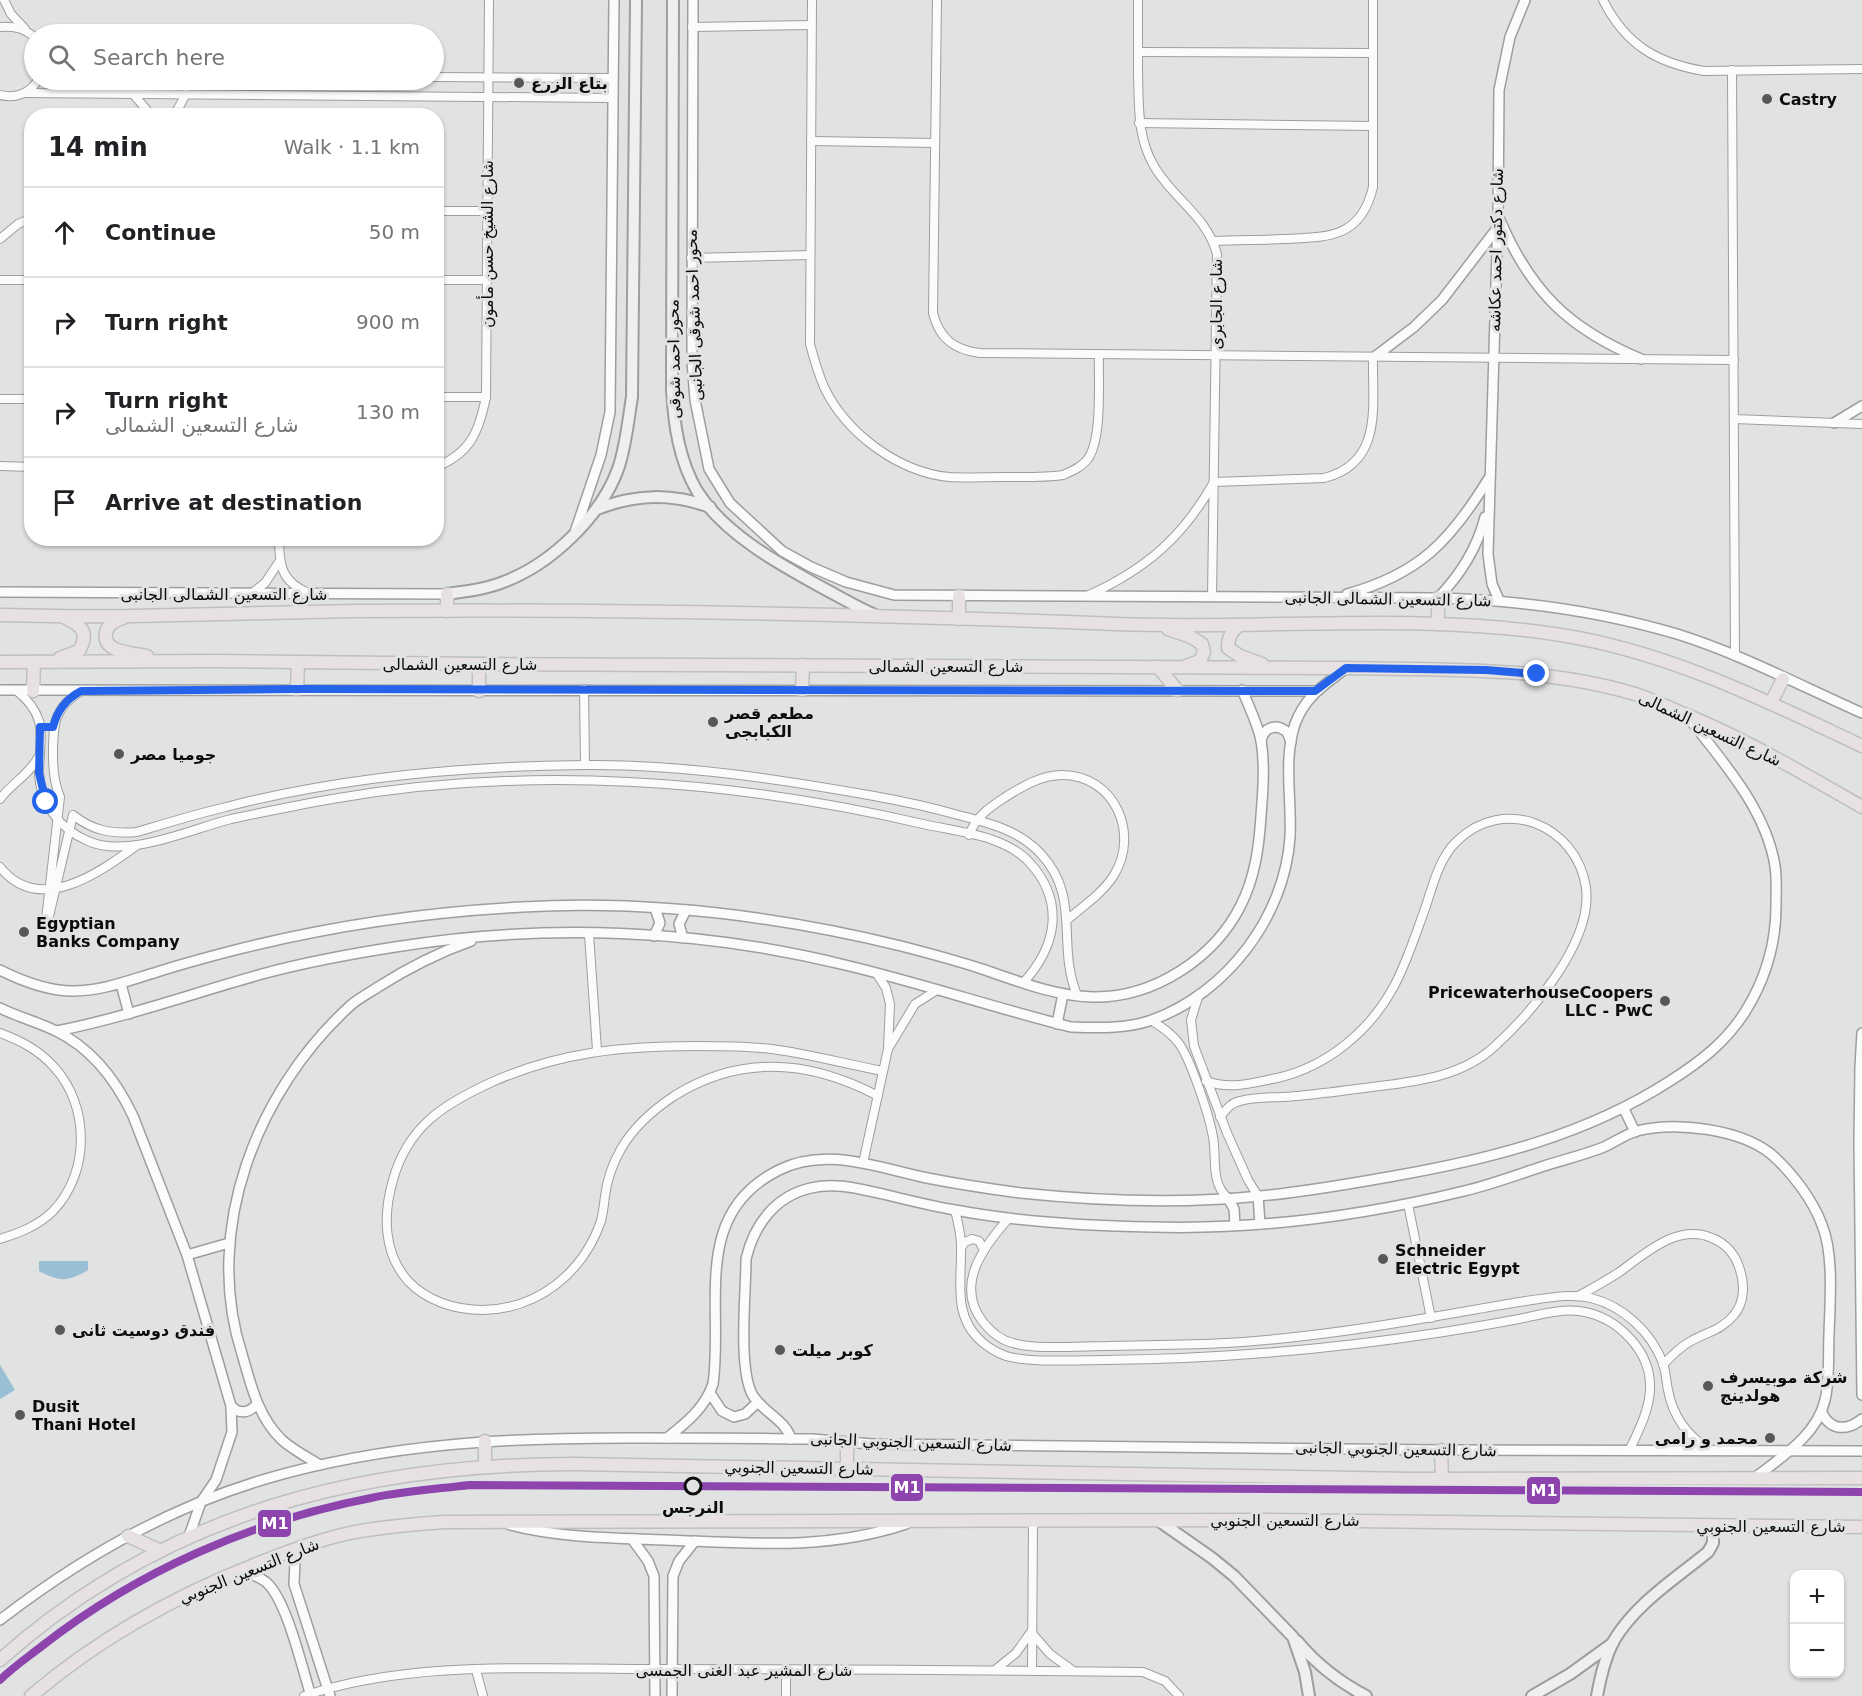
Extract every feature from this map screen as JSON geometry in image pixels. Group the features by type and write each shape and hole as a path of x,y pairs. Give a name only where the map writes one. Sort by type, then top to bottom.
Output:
{"main road":[{"path":"447,611 447,594 485,589 506,581 545,560 597,509 617,471 627,436 632,397 636,0"},
{"name":"محور احمد شوقى","path":"673,0 673,416 686,467 697,491 710,507 751,545 784,567 854,606 879,617"},
{"path":"597,509 615,502 653,496 692,501 710,507"},
{"path":"959,596 959,619"},
{"path":"1438,598 1438,624"},
{"path":"0,615 127,617 447,611 879,617 1160,626 1438,624 1492,626 1564,635 1635,651 1704,674 1862,746"},
{"path":"33,691 34,662 70,655 79,651 84,642 84,632 78,624 62,616"},
{"path":"127,617 112,622 108,628 106,640 109,645 123,651 179,661"},
{"path":"1160,626 1191,637 1202,644 1204,652 1200,661 1182,668"},
{"path":"1239,626 1232,631 1228,639 1228,648 1240,656 1274,667"},
{"name":"شارع التسعين الشمالى","path":"0,662 179,661 1486,670 1537,674 1587,682 1636,694 1775,757 1862,807"},
{"path":"297,689 298,662"},
{"path":"479,664 479,691"},
{"path":"802,690 803,665"},
{"path":"1158,667 1177,690"},
{"path":"1771,703 1783,679"},
{"path":"485,1441 485,1466"},
{"path":"847,1443 847,1468"},
{"path":"1441,1450 1442,1479"},
{"name":"شارع التسعين الجنوبي","path":"0,1660 54,1615 122,1573 189,1536 260,1509 313,1493 370,1481 485,1466 585,1464 1442,1479 1862,1478"},
{"path":"1159,1521 1234,1576 1318,1664 1347,1686 1366,1696"},
{"name":"شارع التسعين الجنوبي","path":"31,1696 75,1661 130,1624 240,1570 301,1547 351,1533 408,1524 1448,1521 1862,1527"},
{"path":"1532,1696 1586,1664 1613,1643 1648,1600 1708,1552 1713,1543 1713,1526"},
{"path":"128,1536 161,1551"},
{"path":"1293,1637 1305,1672 1309,1696"},
{"path":"1596,1696 1613,1643"},
{"path":"1305,1672 1309,1664 1318,1664"},
{"path":"1586,1664 1596,1668 1599,1681"}],"street":[{"path":"4,0 24,28"},
{"name":"شارع الشيخ حسن مأمون","path":"444,464 452,461 465,449 475,435 482,418 486,397 489,0"},
{"path":"575,532 601,455 610,412 611,98 614,0"},
{"name":"محور احمد شوقى الجانبى","path":"693,0 692,361 695,400 709,469 730,503 782,551 846,582 894,595"},
{"path":"812,0 810,344 825,388 835,405 856,431 879,450 921,471 948,477 1063,475 1077,469 1094,447 1097,433 1099,354"},
{"path":"937,0 933,313 940,333 953,346 966,351 1099,354 1734,360"},
{"name":"شارع الجابرى","path":"1138,0 1139,123 1144,146 1154,167 1207,228 1214,241 1218,268 1212,597"},
{"path":"1214,241 1335,235 1353,224 1366,207 1373,187 1373,0"},
{"name":"شارع دكتور احمد عكاشه","path":"1499,600 1492,584 1489,568 1488,503 1498,222 1499,90 1510,37 1524,0"},
{"path":"1603,0 1610,14 1624,32 1641,48 1681,67 1704,71 1862,69"},
{"path":"692,27 812,25"},
{"path":"0,27 12,26 24,29"},
{"path":"1138,52 1373,53"},
{"path":"1732,70 1735,656"},
{"path":"444,77 612,78"},
{"path":"1,96 18,96 29,90"},
{"path":"25,93 611,98"},
{"path":"133,94 145,108"},
{"path":"178,108 186,94"},
{"path":"1139,123 1372,126"},
{"path":"811,141 935,143"},
{"path":"444,211 487,212"},
{"path":"0,239 24,221"},
{"path":"1373,357 1414,327 1442,300 1498,222 1530,278 1553,304 1580,327 1609,346 1641,359"},
{"path":"691,258 810,255"},
{"path":"0,280 24,280"},
{"path":"444,280 487,280"},
{"path":"1084,597 1128,575 1160,552 1187,524 1214,482 1324,478 1351,467 1359,459 1370,437 1373,357"},
{"path":"444,397 486,397"},
{"path":"0,399 24,399"},
{"path":"1834,423 1862,406"},
{"path":"1734,419 1862,424"},
{"path":"0,466 24,466"},
{"path":"1335,598 1366,589 1398,575 1427,556 1452,532 1490,476"},
{"name":"شارع دكتور احمد عكاشه","path":"1438,598 1456,579 1471,556 1482,530 1488,503"},
{"path":"279,546 279,562 285,574 293,584 310,594"},
{"path":"251,594 265,584 279,562"},
{"name":"شارع التسعين الشمالى الجانبى","path":"0,592 447,594"},
{"name":"شارع التسعين الشمالى الجانبى","path":"894,595 1438,598 1499,600 1560,607 1678,635 1735,656 1862,713"},
{"path":"57,1031 129,1014 241,980 307,963 396,946 485,937 589,933 683,938 801,955 1071,1027 1101,1029 1151,1020 1186,1004 1237,961 1258,935 1275,905 1286,872 1290,837 1291,741 1303,707 1315,691 1346,668"},
{"path":"584,689 585,765"},
{"path":"0,690 1315,691"},
{"path":"0,970 17,979 42,987 69,991 95,990 254,945 349,926 412,916 584,905 686,910 796,923 964,963 1063,994 1092,997 1139,990 1162,982 1182,970 1224,932 1241,905 1253,875 1258,849 1264,781 1261,741 1242,690"},
{"path":"17,691 33,708 40,727 39,773 42,793 51,811 62,825 76,835 99,845 112,847 137,845 231,819 333,799 426,787 560,781 706,788 801,799 882,814 969,835 1010,847 1040,874 1048,890 1053,910 1050,940 1037,968 1023,983"},
{"path":"81,691 61,708 53,727 53,775 60,797 44,937 73,815 98,830 137,832 227,806 307,790 382,779 483,769 585,765 708,772 803,783 917,804 1007,829 1025,839 1040,853 1053,870 1062,889 1067,920 1067,960 1077,995"},
{"path":"666,1438 699,1409 710,1393 715,1374 716,1259 724,1227 734,1209 748,1193 763,1179 781,1169 801,1162 842,1159 955,1184 1020,1193 1117,1200 1258,1196 1338,1186 1474,1160 1555,1137 1590,1125 1624,1109 1700,1062 1721,1043 1738,1022 1753,999 1764,974 1772,948 1776,920 1775,868 1768,839 1755,810 1728,768 1686,715"},
{"path":"40,727 53,727"},
{"path":"1261,741 1268,728 1279,727 1287,732 1291,741"},
{"path":"0,799 32,768 40,755"},
{"path":"483,769 484,783"},
{"path":"969,835 975,820 1011,794 1047,776 1081,777 1096,785 1109,796 1119,811 1125,829 1122,859 1110,882 1067,920"},
{"path":"227,806 231,819"},
{"path":"1206,1081 1234,1086 1288,1075 1317,1063 1338,1050 1359,1032 1378,1012 1393,988 1405,963 1443,859 1456,841 1474,828 1495,820 1517,819 1535,823 1553,832 1573,851 1583,871 1586,892 1583,915 1577,934 1566,959 1539,1002 1485,1056 1443,1076 1407,1083 1301,1096 1240,1100 1227,1108 1220,1117"},
{"path":"0,867 10,877 25,885 42,889 60,887 80,882 99,873 137,845"},
{"path":"654,936 660,922 655,908"},
{"path":"683,938 679,924 686,910"},
{"path":"589,933 597,1050"},
{"path":"320,1465 283,1440 270,1425 257,1404 238,1342 228,1281 229,1243 237,1196 253,1143 273,1102 303,1056 353,1003 407,968 445,950 485,937"},
{"path":"863,1163 888,1049 890,1004 886,988 877,974"},
{"path":"121,984 129,1014"},
{"path":"888,1049 915,1004 937,990"},
{"path":"1057,1024 1063,994"},
{"path":"1199,994 1193,1013 1191,1033 1220,1117 1248,1180 1258,1196 1260,1224"},
{"path":"0,1008 57,1031 94,1057 110,1075 123,1095 187,1255 231,1406 232,1432 216,1479 201,1502 189,1536"},
{"path":"1151,1020 1177,1041 1190,1062 1213,1136 1216,1183 1234,1209 1235,1225"},
{"path":"0,1033 20,1041 39,1053 56,1068 68,1086 72,1097 81,1129 81,1151 76,1173 66,1193 53,1211 35,1225 0,1239"},
{"path":"1862,1033 1859,1151 1862,1395"},
{"path":"878,1096 836,1078 787,1067 739,1068 699,1081 652,1112 626,1140 610,1173 602,1217 595,1235 577,1265 557,1286 528,1301 484,1310 450,1306 420,1292 399,1269 390,1250 386,1230 391,1185 400,1160 412,1139 428,1120 459,1097 539,1064 597,1050 664,1046 745,1047 773,1049 883,1071"},
{"path":"1624,1109 1635,1132"},
{"path":"791,1439 784,1425 758,1402 748,1385 745,1365 746,1260 753,1236 766,1215 777,1204 806,1188 822,1185 856,1188 955,1210 1009,1218 1078,1224 1146,1227 1260,1224 1346,1215 1408,1204 1489,1184 1604,1147 1635,1132 1670,1126 1730,1134 1770,1153 1807,1193 1824,1227 1830,1269 1827,1390 1822,1413 1810,1431 1790,1451 1752,1479"},
{"path":"1408,1204 1431,1317"},
{"path":"955,1210 961,1248 959,1292 965,1320 982,1342 1007,1356 1096,1360 1259,1354 1347,1346 1491,1324 1557,1311 1579,1311 1599,1316 1632,1339 1649,1371 1650,1390 1647,1408 1629,1451"},
{"path":"1009,1218 984,1250 972,1274 973,1301 980,1318 989,1329 1000,1338 1014,1344 1095,1346 1225,1343 1578,1296 1607,1304 1634,1321 1645,1333 1663,1365 1672,1407 1679,1420 1698,1443 1711,1451"},
{"path":"1578,1296 1662,1243 1678,1236 1691,1233 1703,1234 1723,1244 1733,1255 1742,1277 1743,1292 1740,1307 1722,1327 1682,1346 1663,1365"},
{"path":"961,1248 965,1242 972,1239 979,1241 984,1250"},
{"path":"187,1255 229,1243"},
{"path":"1487,1308 1491,1324"},
{"path":"1258,1340 1259,1354"},
{"path":"710,1393 722,1411 734,1417 745,1414 758,1402"},
{"path":"231,1406 242,1412 248,1412 257,1404"},
{"path":"1822,1413 1825,1420 1833,1426 1842,1428 1851,1427 1862,1419"},
{"name":"شارع التسعين الجنوبي الجانبى","path":"0,1620 80,1563 128,1536 201,1502 261,1480 320,1465 381,1452 485,1441 557,1438 666,1438 791,1439 847,1443 1441,1450 1862,1451"},
{"path":"499,1522 566,1535 812,1544 863,1536 912,1522"},
{"path":"1032,1671 1033,1522"},
{"path":"632,1539 648,1561 654,1576 655,1696"},
{"path":"672,1696 673,1576 679,1562 695,1541"},
{"path":"301,1547 295,1561 294,1584 328,1692"},
{"path":"240,1570 266,1582 278,1599 308,1695"},
{"path":"995,1670 1016,1653 1031,1632"},
{"path":"1031,1632 1050,1654 1073,1671"},
{"name":"شارع المشير عبد الغنى الجمسى","path":"308,1695 399,1675 476,1670 672,1669 1143,1671 1165,1681 1179,1696"},
{"path":"476,1670 483,1696"},
{"path":"786,1670 786,1696"}],"water":[{"path":"39,1261 88,1261 88,1270 75,1277 58,1279 39,1271"},
{"path":"0,1365 15,1390 0,1399"}],"transit line":[{"name":"M1","path":"0,1680 79,1619 117,1594 198,1552 283,1520 327,1508 371,1498 470,1485 1862,1492"}],"place":[{"name":"بتاع الزرع","path":"519,83"},
{"name":"Castry","path":"1767,99"},
{"name":"مطعم قصر الكبابجى","path":"713,722"},
{"name":"جوميا مصر","path":"119,754"},
{"name":"Egyptian Banks Company","path":"24,932"},
{"name":"PricewaterhouseCoopers LLC - PwC","path":"1665,1001"},
{"name":"Schneider Electric Egypt","path":"1383,1259"},
{"name":"فندق دوسيت ثانى","path":"60,1330"},
{"name":"كوبر ميلت","path":"780,1350"},
{"name":"شركة موبيسرف هولدينج","path":"1708,1386"},
{"name":"Dusit Thani Hotel","path":"20,1415"},
{"name":"محمد و رامى","path":"1770,1438"},
{"name":"النرجس","path":"693,1486"}],"route":[{"path":"46,802 39,773 40,727 53,727 61,708 81,691 297,689 1315,691 1346,668 1486,670 1537,674"}]}
